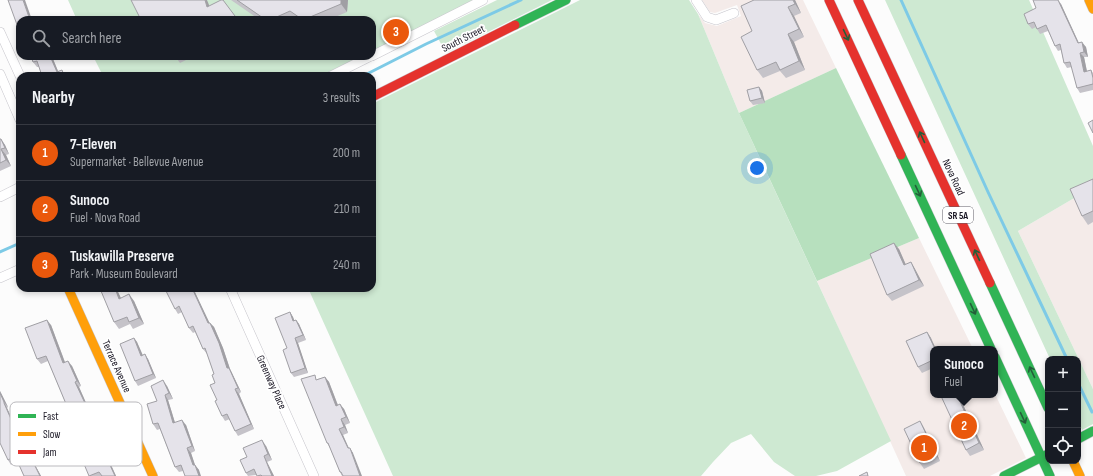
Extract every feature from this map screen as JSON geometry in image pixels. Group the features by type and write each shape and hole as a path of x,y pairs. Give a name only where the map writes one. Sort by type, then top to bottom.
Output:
{"main road":[{"name":"South Street","path":"376,95 566,0"},
{"name":"SR 5A","path":"829,0 990,346"},
{"name":"Nova Road","path":"858,0 1045,402"},
{"path":"1089,0 1093,9"},
{"name":"Terrace Avenue","path":"70,292 120,402"},
{"path":"998,363 1045,455 1004,476"},
{"path":"1081,437 1093,431"},
{"name":"Terrace Avenue","path":"142,450 154,476"},
{"path":"1047,464 1050,476"},
{"path":"1074,464 1080,476"}],"street":[{"path":"376,54 483,0"},
{"path":"696,0 707,17 716,20 734,13"},
{"path":"0,32 18,72"},
{"path":"339,72 364,60"},
{"path":"0,74 16,111"},
{"path":"0,197 16,190"},
{"path":"0,278 16,271"},
{"name":"Greenway Place","path":"232,292 314,476"}],"shaded area":[{"path":"702,0 803,0 836,68 739,113 698,14 705,23 717,26 741,16 737,5 715,13 710,12"},
{"path":"1093,187 1093,389 1081,364 1081,356 1077,356 1018,231"},
{"path":"919,238 972,346 930,346 930,398 997,398 1026,458 990,476 906,476 817,281"}],"green space":[{"path":"68,0 483,0 376,54 376,16 75,16"},
{"path":"497,0 552,0 446,53 434,31"},
{"path":"580,0 689,0 698,14 739,113 891,441 837,471 816,476 795,476 774,462 751,434 731,443 701,476 393,476 310,292 376,292 376,102"},
{"path":"885,0 1029,0 1093,146 1093,187 1018,231 1077,356 1049,356"},
{"path":"95,60 363,60 339,72 101,72"},
{"path":"836,68 919,238 817,281 739,113"},
{"path":"1081,364 1093,389 1093,424 1082,430"}],"building":[{"path":"8,0 23,0 29,16 16,16 16,22"},
{"path":"131,0 205,0 207,7 223,0 235,16 139,16"},
{"path":"237,0 341,0 341,4 312,16 297,16 290,11 279,16 260,16"},
{"path":"754,0 793,0 795,4 788,7 799,29 788,34 799,61 780,70 776,62 757,70 741,37 752,31 741,6"},
{"path":"1033,0 1058,0 1078,43 1082,42 1084,52 1080,53 1084,72 1091,70 1093,84 1077,88 1070,62 1064,63 1060,44 1055,46 1046,25 1037,29 1034,22 1028,24 1024,14 1036,8"},
{"path":"32,60 52,60 57,72 41,72 37,61 33,62"},
{"path":"759,87 762,98 750,101 747,90"},
{"path":"1093,120 1093,133 1088,123"},
{"path":"0,139 5,148 1,149 6,160 0,163"},
{"path":"1093,179 1093,211 1082,216 1070,189"},
{"path":"894,243 904,265 911,262 919,280 887,295 870,254"},
{"path":"101,292 116,292 119,299 129,294 139,318 129,322 127,317 114,322"},
{"path":"166,292 194,292 219,343 227,368 229,368 238,388 235,389 251,424 235,431 227,414 222,416 210,385 215,383 212,375 214,374 205,348 203,349 193,326 189,328 179,306 175,309"},
{"path":"290,312 293,321 296,320 303,335 295,338 305,368 291,373 283,350 287,348 275,318"},
{"path":"47,320 63,363 68,361 77,381 75,382 84,402 65,402 46,356 37,359 25,328"},
{"path":"927,332 934,346 930,346 930,361 918,367 906,341"},
{"path":"134,338 141,356 145,354 153,374 135,381 120,344"},
{"path":"315,375 316,380 325,377 336,406 340,404 346,417 341,419 344,427 339,429 348,448 350,448 360,476 343,476 327,443 301,379"},
{"path":"163,380 169,393 165,395 173,423 182,420 192,446 187,448 199,476 185,476 181,465 175,467 158,423 153,424 147,404 157,401 151,386"},
{"path":"0,393 10,416 10,459 8,460 0,443"},
{"path":"942,398 958,398 979,443 966,450"},
{"path":"920,421 936,455 920,463 904,429"},
{"path":"262,440 268,454 264,456 272,476 257,476 254,469 246,473 240,460 247,457 243,448"},
{"path":"20,466 35,466 40,476 24,476"},
{"path":"85,466 110,466 115,476 102,476 99,472 89,476"},
{"path":"867,472 868,476 859,476"}],"waterway":[{"path":"371,72 426,44 521,0"},
{"path":"901,0 988,192 1066,356"},
{"path":"0,252 16,245"},
{"path":"1081,389 1092,412"}],"traffic: fast":[{"path":"515,25 566,0"},
{"path":"901,155 990,346"},
{"path":"990,283 1045,402"},
{"path":"998,363 1050,476"},
{"path":"1081,437 1093,431"},
{"path":"1004,476 1045,456"}],"traffic: slow":[{"path":"1089,0 1093,9"},
{"path":"70,292 120,402"},
{"path":"142,452 153,476"},
{"path":"1074,464 1080,476"}],"traffic: jam":[{"path":"829,0 901,155"},
{"path":"858,0 990,283"},
{"path":"376,95 515,25"}],"place":[{"name":"Tuskawilla Preserve","path":"396,32"},
{"name":"Sunoco","path":"964,426"},
{"name":"7-Eleven","path":"924,448"}]}
